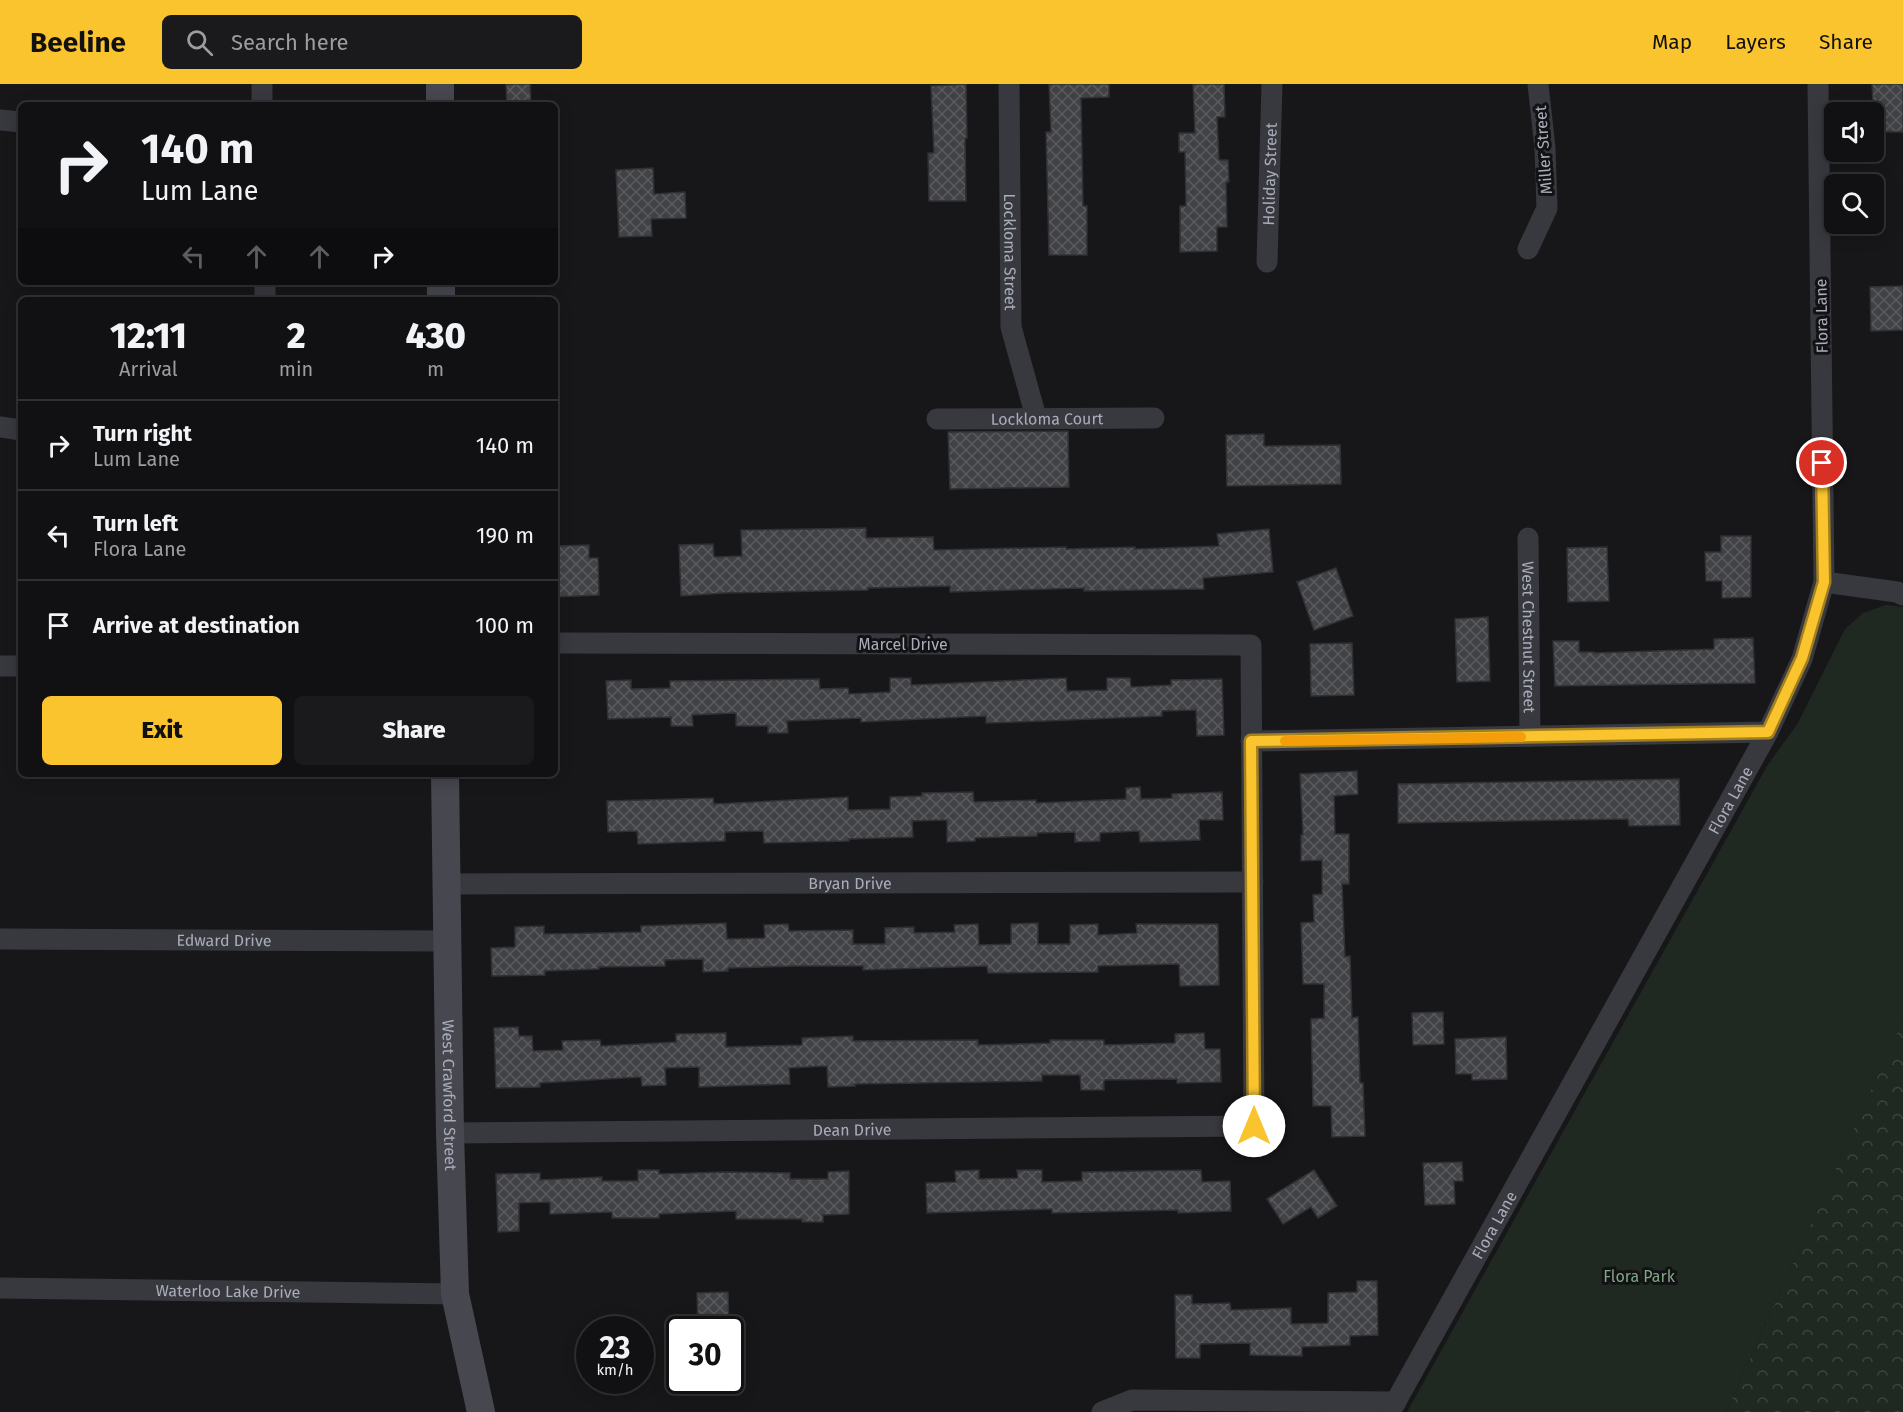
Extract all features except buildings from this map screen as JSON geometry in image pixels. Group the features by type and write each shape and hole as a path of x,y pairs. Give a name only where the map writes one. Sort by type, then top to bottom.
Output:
{"street":[{"path":"262,84 262,102"},
{"path":"440,84 440,102"},
{"name":"Lockloma Street","path":"1009,84 1011,327 1036,417"},
{"name":"Holiday Street","path":"1268,262 1272,84"},
{"name":"Miller Street","path":"1528,249 1547,208 1545,148 1538,84"},
{"name":"Flora Lane","path":"1393,1407 1768,732 1802,658 1824,582 1818,84"},
{"path":"0,120 18,122"},
{"name":"Lockloma Court","path":"937,418 1154,418"},
{"path":"0,427 18,430"},
{"name":"West Chestnut Street","path":"1528,538 1530,736"},
{"path":"1824,582 1897,592 1903,595"},
{"name":"Marcel Drive","path":"558,643 1251,645 1251,741"},
{"path":"0,666 18,666"},
{"path":"1253,882 1251,741 1768,732"},
{"name":"West Crawford Street","path":"445,777 450,1133 455,1294 481,1412"},
{"name":"Bryan Drive","path":"446,884 1253,882"},
{"name":"Dean Drive","path":"450,1133 1254,1126 1253,882"},
{"name":"Edward Drive","path":"0,939 447,940"},
{"name":"Waterloo Lake Drive","path":"0,1288 455,1294"},
{"path":"1102,1412 1132,1400 1393,1407"}],"green space":[{"name":"Flora Park","path":"1886,605 1903,607 1903,1020 1726,1412 1407,1412 1767,766 1798,723 1845,629 1863,613"},
{"path":"1902,1021 1903,1412 1726,1412"}],"slow traffic":[{"path":"1285,741 1521,737"}],"route":[{"path":"1254,1126 1251,741 1768,732 1802,658 1824,582 1822,463"}]}
